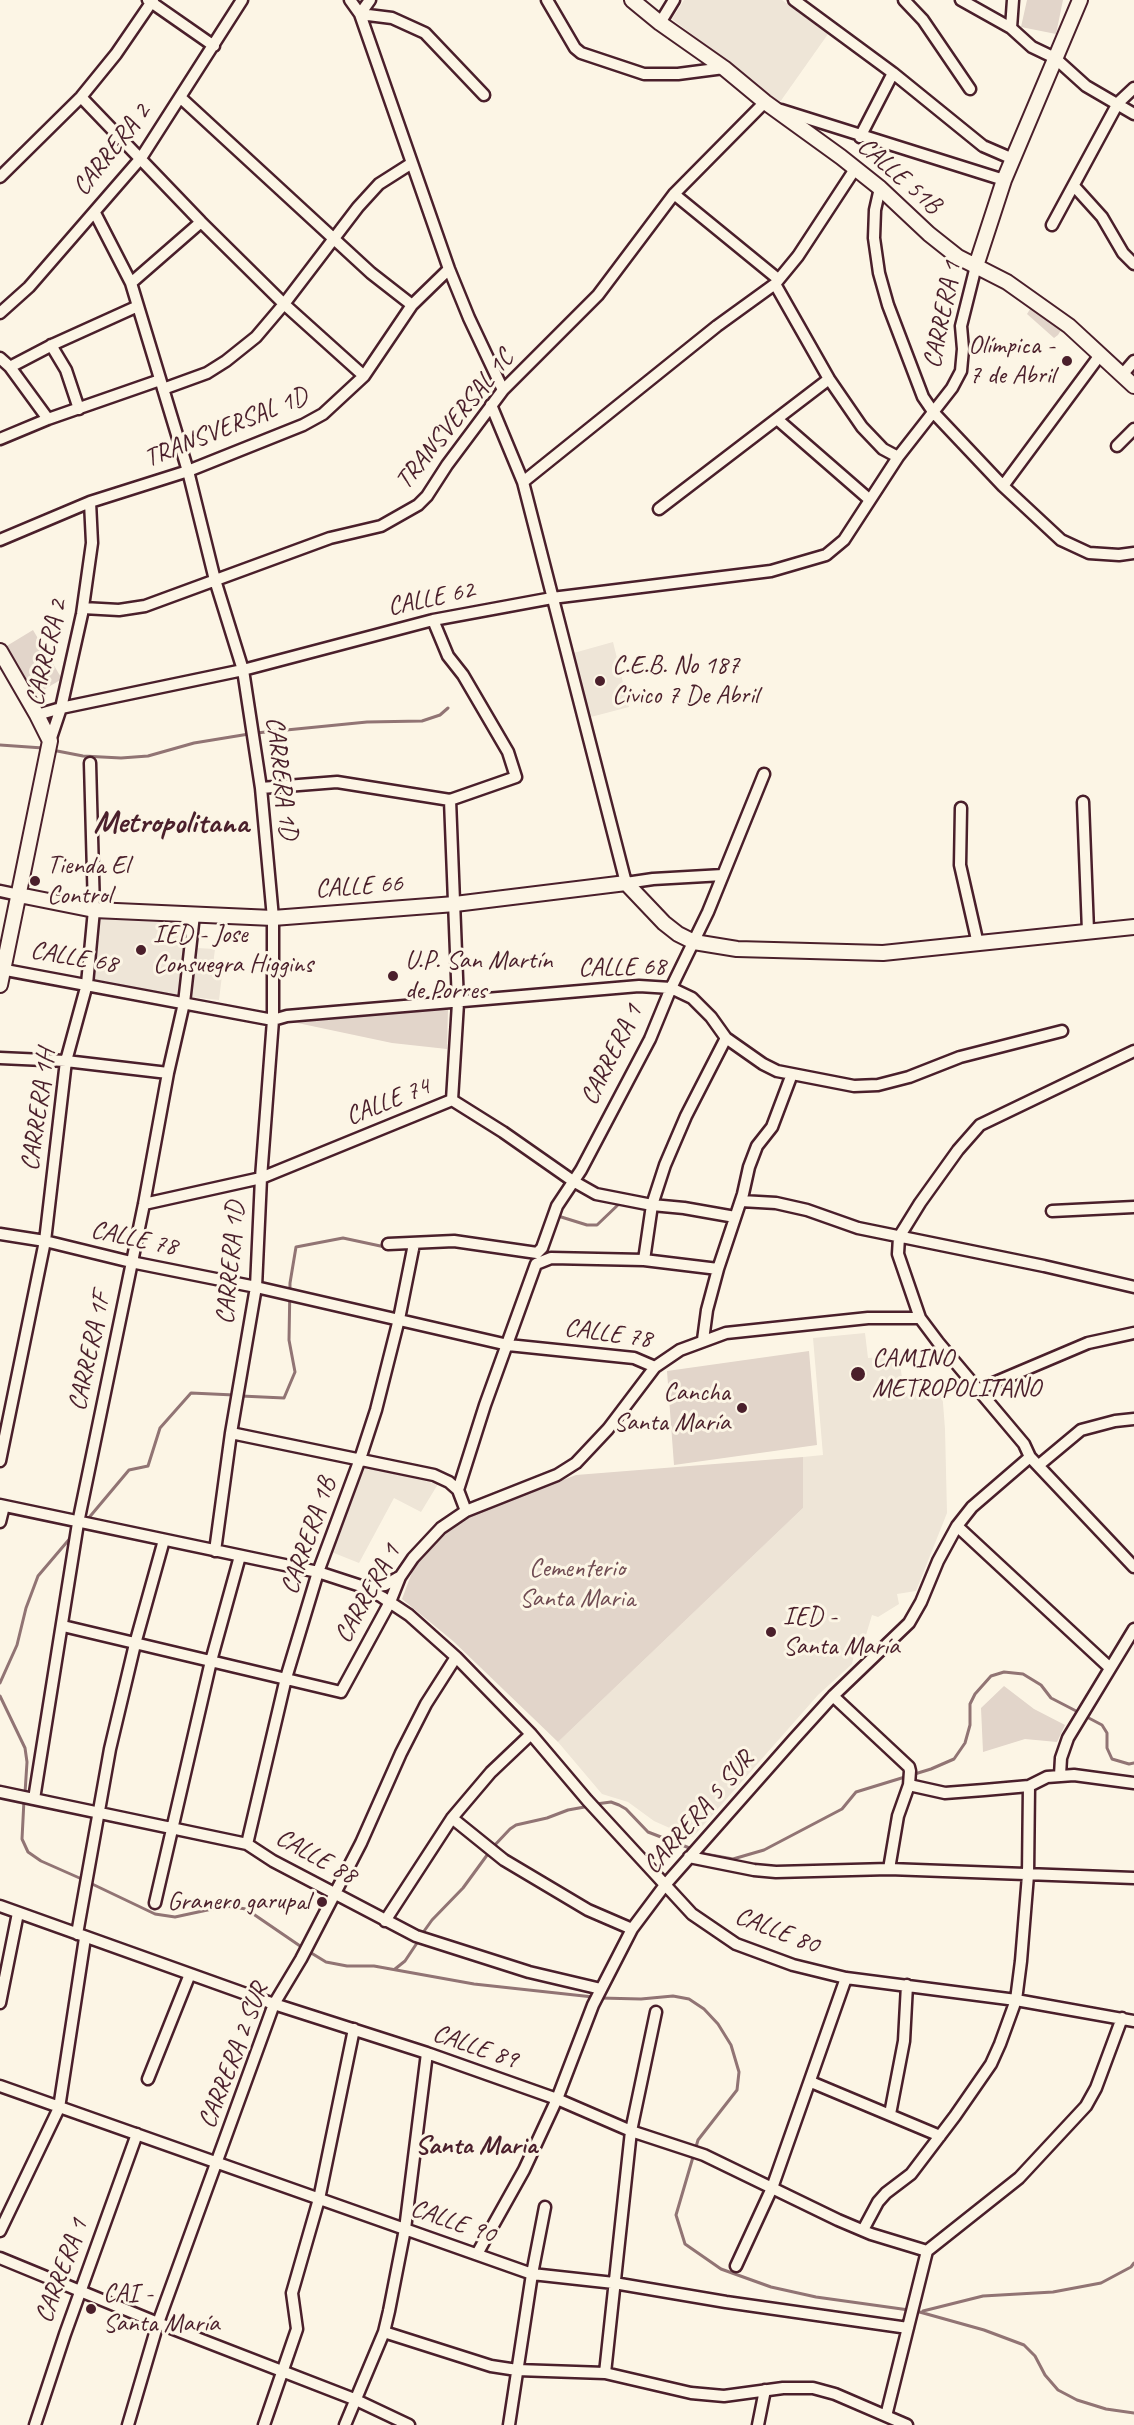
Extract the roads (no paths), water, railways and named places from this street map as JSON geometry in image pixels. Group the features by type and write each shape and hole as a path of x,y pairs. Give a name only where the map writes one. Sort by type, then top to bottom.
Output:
{"street":[{"name":"CARRERA 2","path":"0,312 29,287 141,158 242,0"},
{"path":"350,0 360,14 449,268 469,318 503,390"},
{"path":"360,14 370,0"},
{"path":"548,0 580,53 644,74 678,74 724,69"},
{"name":"CALLE 51B","path":"632,0 880,188 929,234 958,257 1007,282 1069,326 1134,386"},
{"path":"660,23 674,0"},
{"path":"794,0 893,73 983,146 1013,159"},
{"path":"904,0 923,20 970,89"},
{"path":"961,0 1011,28 1032,47 1055,58 1086,86 1134,114"},
{"path":"1011,28 1013,0"},
{"name":"CARRERA 1","path":"836,549 898,457 952,388 961,371 963,349 961,326 976,266 1004,180 1080,0"},
{"path":"0,177 81,97 116,54 151,1 214,46"},
{"path":"360,14 392,18 425,33 484,95"},
{"path":"860,136 893,73"},
{"path":"1052,225 1118,104 1134,88"},
{"path":"81,97 201,222 284,304 364,376"},
{"path":"181,98 371,273 412,305"},
{"path":"770,105 860,136 1004,180"},
{"name":"TRANSVERSAL 1C","path":"83,608 136,608 330,538 381,526 410,510 427,496 503,390 598,295 674,194 770,105"},
{"path":"0,439 48,419 207,373 226,361 256,337 358,207 379,184 412,163"},
{"path":"523,482 776,281 798,256 855,169"},
{"path":"1074,186 1102,217 1123,253 1134,264"},
{"path":"880,188 875,210 874,238 879,273 888,305 923,397 934,413 1003,486 1061,540 1089,553 1119,555 1134,553"},
{"path":"674,194 776,281 829,379 862,427 883,449 898,457"},
{"name":"CARRERA 1D","path":"94,213 131,283 188,471 215,580 243,670 261,788 273,918 273,1020 261,1178 256,1287 231,1433 215,1551"},
{"path":"131,283 201,222"},
{"name":"TRANSVERSAL 1D","path":"0,540 90,502 188,471 303,425 323,414 364,376 412,305 449,268"},
{"path":"10,367 51,345 138,306"},
{"path":"51,345 66,370 80,409"},
{"path":"1003,486 1100,355"},
{"path":"0,358 10,367 48,419"},
{"path":"1122,375 1134,361"},
{"path":"659,509 829,379"},
{"path":"491,405 523,482 626,883"},
{"path":"777,419 870,500"},
{"path":"1117,446 1134,429"},
{"name":"CARRERA 2","path":"0,985 49,747 61,708 83,608 92,543 90,502"},
{"name":"CALLE 62","path":"34,708 61,708 243,670 433,620 552,598 771,571 826,555 836,549"},
{"path":"261,788 337,782 450,800 516,777 508,752 463,675 448,656 433,620"},
{"path":"0,651 34,708 49,747"},
{"name":"CARRERA 1H","path":"0,1461 45,1241 66,1061 87,984 94,910 90,763"},
{"name":"CARRERA 1","path":"458,1490 485,1405 557,1206 634,1072 694,942 764,774"},
{"path":"450,800 458,1003 452,1100"},
{"path":"1083,802 1088,932"},
{"path":"961,808 960,865 978,944"},
{"name":"CALLE 66","path":"0,891 94,910 273,918 455,904 652,879 723,875"},
{"name":"CALLE 68","path":"626,883 664,923 694,942 737,950 883,953 1134,927"},
{"name":"CARRERA 1F","path":"28,1798 63,1626 78,1523 184,1003 195,915"},
{"name":"CALLE 68","path":"2,969 273,1020 287,1016 639,987 671,988 692,998 711,1017 726,1038 763,1064 777,1071 842,1085 878,1084 909,1077 960,1057 1062,1031"},
{"path":"644,1260 652,1205 665,1165 686,1116 726,1038"},
{"path":"1134,1051 980,1125 958,1150 920,1203 899,1237 898,1254 920,1318 977,1390 1024,1444 1030,1457 1134,1568"},
{"path":"0,1058 66,1061 168,1073"},
{"path":"703,1341 707,1310 718,1269 741,1201 753,1155 772,1127 792,1074"},
{"name":"CALLE 74","path":"144,1204 261,1178 452,1100 596,1194 735,1217"},
{"path":"741,1201 776,1203 807,1210 858,1228 1134,1287"},
{"path":"1052,1211 1134,1207"},
{"name":"CALLE 78","path":"0,1234 45,1241 131,1262 256,1287 508,1345 634,1358 655,1367 680,1350 726,1332 858,1319 920,1318"},
{"path":"388,1244 413,1247 462,1241 537,1259 644,1260 718,1269"},
{"name":"CARRERA 1B","path":"247,1844 286,1678 318,1572 360,1459 399,1319 413,1247"},
{"path":"977,1390 1088,1343 1134,1333"},
{"name":"CARRERA 1","path":"286,1678 341,1692 390,1602 400,1577 441,1528 466,1511 557,1475 576,1463 608,1429 655,1367"},
{"path":"1039,1465 1081,1430 1134,1419"},
{"path":"231,1433 434,1475 449,1482 458,1490 466,1511"},
{"name":"CARRERA 5 SUR","path":"477,2254 524,2170 557,2099 599,1991 632,1929 664,1885 701,1842 833,1696 909,1623 957,1526 972,1507 1030,1457"},
{"path":"0,1522 2,1506"},
{"name":"CALLE 80","path":"2,1506 318,1572 364,1587 390,1602 456,1657 531,1734 591,1804 692,1914 736,1944 793,1965 846,1978 1016,2000 1134,2021"},
{"path":"957,1526 1109,1667"},
{"path":"0,2231 59,2108 84,1896 98,1812 135,1644 164,1540"},
{"path":"155,1903 211,1661 240,1556"},
{"path":"364,1587 384,1585 400,1577"},
{"path":"63,1626 286,1678"},
{"path":"1059,1775 1064,1747 1081,1714 1134,1629"},
{"name":"CARRERA 2 SUR","path":"128,2425 158,2323 274,2004 301,1959 361,1843 401,1753 426,1704 456,1657"},
{"path":"833,1696 909,1767 910,1779 898,1816 890,1869"},
{"path":"385,1921 452,1818 491,1772 531,1734"},
{"path":"910,1779 945,1793 1029,1786 1047,1777 1059,1775 1092,1776 1134,1783"},
{"path":"863,2230 878,2202 911,2174 991,2064 1016,2000 1022,1961 1028,1875 1029,1786"},
{"name":"CALLE 88","path":"0,1792 247,1844 273,1861 385,1921 420,1937 529,1972 599,1991"},
{"path":"452,1818 491,1850 588,1910 632,1929"},
{"path":"689,1857 776,1872 890,1869 1134,1878"},
{"name":"CALLE 89","path":"0,1906 274,2004 427,2053 557,2099 631,2132 704,2155 863,2230 927,2251"},
{"path":"0,2003 18,1913"},
{"path":"148,2079 190,1974"},
{"path":"736,2266 772,2187 846,1978"},
{"path":"890,2114 904,2041 907,1985"},
{"path":"605,2373 631,2132 656,2012"},
{"path":"886,2416 927,2251 1019,2178 1086,2106 1096,2088 1122,2018"},
{"path":"264,2425 297,2329 292,2292 319,2199 354,2029"},
{"path":"345,2425 384,2332 405,2229 427,2053"},
{"path":"811,2082 940,2136"},
{"name":"CALLE 90","path":"0,2086 532,2274 614,2283 726,2302 909,2323"},
{"name":"CARRERA 1","path":"35,2425 80,2291 137,2134"},
{"path":"510,2425 532,2274 545,2207"},
{"path":"0,2258 282,2373 354,2399 409,2425"},
{"path":"384,2332 491,2366 517,2370 605,2373 691,2393 724,2396 765,2390 813,2388 835,2394 907,2425"},
{"path":"758,2425 765,2390"}],"waterway":[{"path":"256,733 367,722 422,721 440,715 448,708"},
{"path":"52,750 83,756 121,758 148,756 194,743 249,734"},
{"path":"0,745 43,748"},
{"path":"558,1216 587,1225 597,1225 620,1203"},
{"path":"545,1256 553,1231"},
{"path":"241,1396 284,1398 295,1372 289,1340 290,1283 296,1247 343,1238 385,1247"},
{"path":"391,1248 423,1247"},
{"path":"501,1253 539,1259"},
{"path":"87,1520 129,1470 148,1466 160,1428 191,1393 234,1395"},
{"path":"0,1683 17,1645 26,1608 38,1576 72,1536"},
{"path":"596,1804 611,1802 619,1805 626,1809 648,1832 705,1854 733,1859 764,1850 842,1809 856,1792 931,1769 954,1759 965,1743 970,1725 970,1704 975,1694 991,1676 1004,1672 1023,1674 1041,1685 1051,1698 1080,1713"},
{"path":"0,1696 25,1748 27,1762 25,1793"},
{"path":"1085,1716 1102,1725 1107,1733 1107,1748 1112,1759 1129,1764 1134,1763"},
{"path":"24,1800 22,1839 28,1852 41,1861 84,1880"},
{"path":"422,1934 432,1920 463,1888 493,1847 510,1829 516,1825 547,1818 568,1810 590,1806"},
{"path":"90,1883 155,1914 175,1917 226,1906 246,1909 303,1948"},
{"path":"395,1969 405,1961 419,1940"},
{"path":"308,1951 326,1962 347,1966 374,1966 474,1984 593,1997"},
{"path":"600,1998 641,1999 673,1996 689,1999 704,2009 718,2024 731,2045 739,2072 737,2090 698,2140 676,2215 685,2244 721,2269 771,2287 816,2297 909,2310"},
{"path":"923,2311 983,2296 1053,2292 1101,2283 1131,2267 1134,2263"},
{"path":"916,2311 984,2330 1024,2345 1035,2356 1045,2375 1058,2390 1077,2400 1106,2409 1134,2413"}],"place":[{"name":"Olímpica - 7 de Abril","path":"1067,361"},
{"name":"C.E.B. No 187 Civico 7 De Abril","path":"600,681"},
{"name":"Tienda El Control","path":"35,881"},
{"name":"IED - Jose Consuegra Higgins","path":"141,950"},
{"name":"U.P. San Martín de Porres","path":"393,976"},
{"name":"CAMINO METROPOLITANO","path":"858,1374"},
{"name":"Cancha Santa María","path":"742,1408"},
{"name":"IED - Santa María","path":"771,1632"},
{"name":"Granero garupal","path":"322,1902"},
{"name":"CAI - Santa María","path":"91,2309"}],"district":[{"name":"Metropolitana","path":"171,824"},
{"name":"Santa Maria","path":"476,2146"}],"park label":[{"name":"Cementerio Santa Maria","path":"577,1584"}]}
